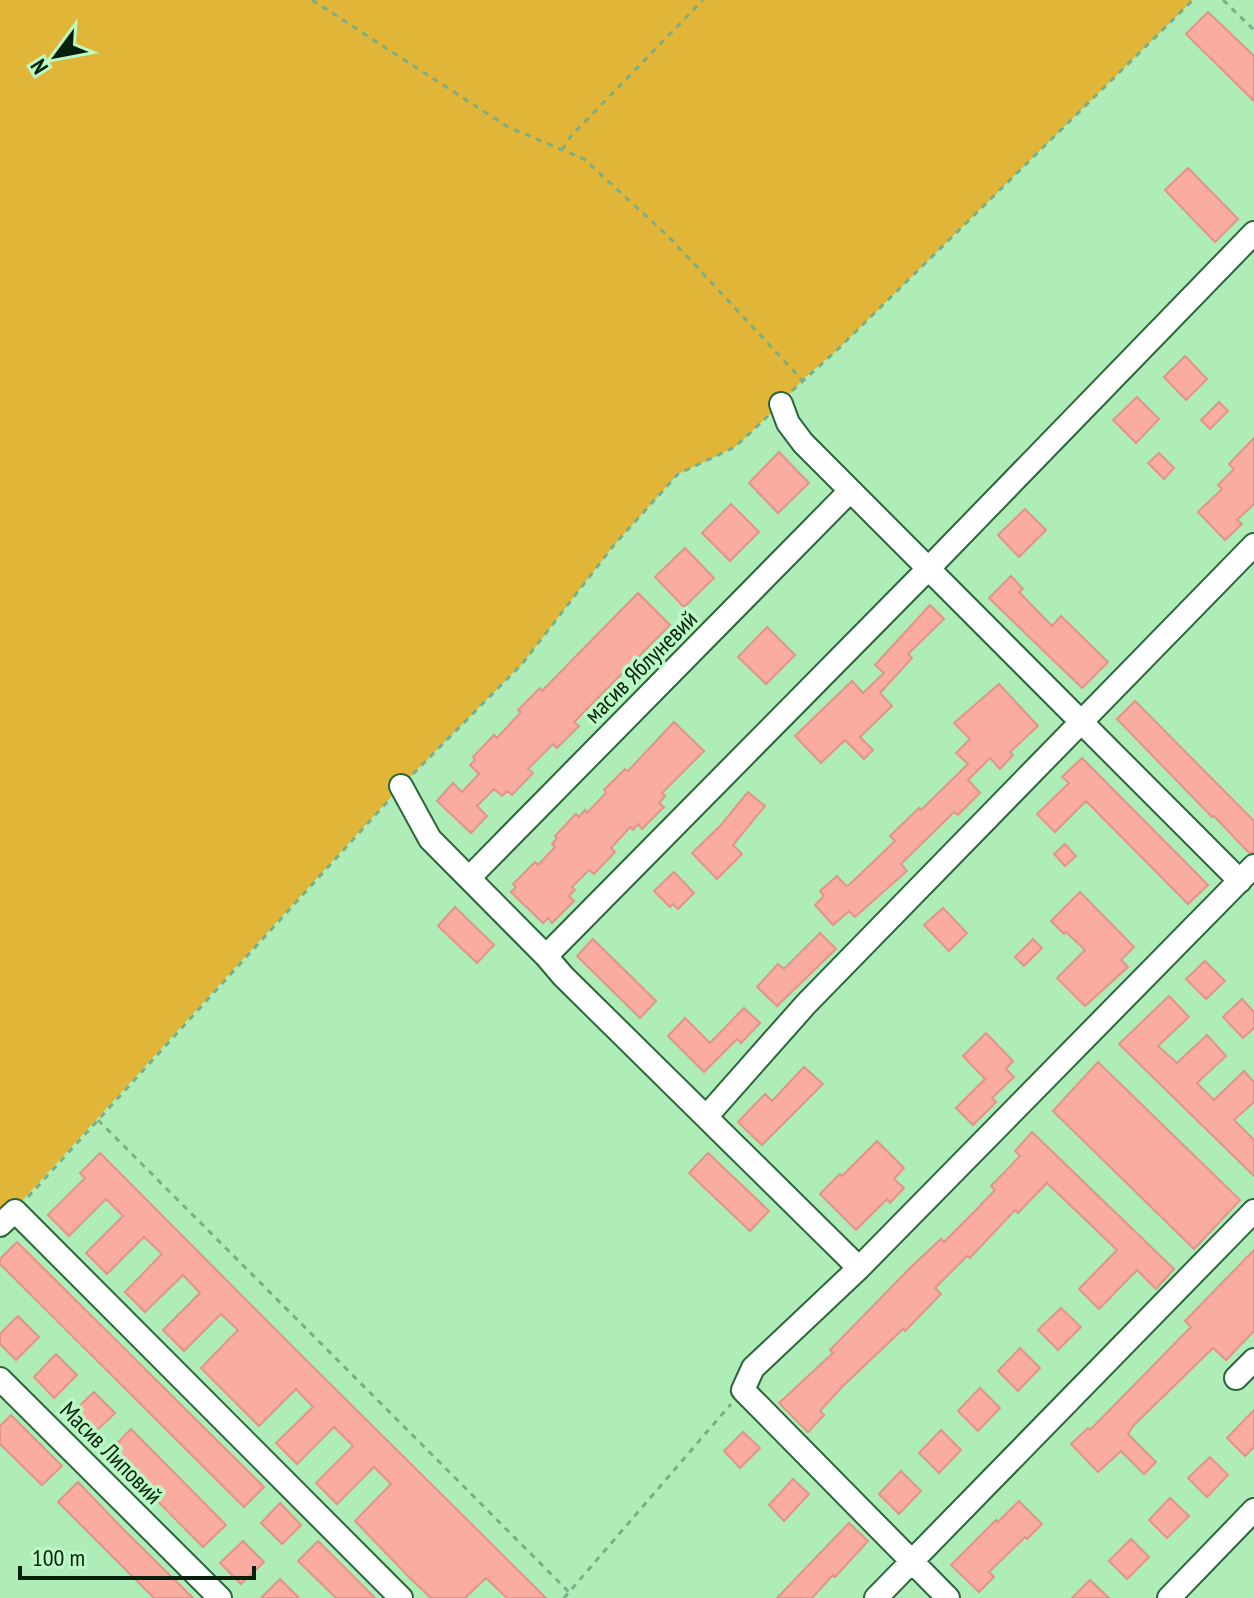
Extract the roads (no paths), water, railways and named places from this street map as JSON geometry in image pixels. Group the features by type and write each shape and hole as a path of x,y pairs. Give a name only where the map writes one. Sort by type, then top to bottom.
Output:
{"street":[{"path":"546,956 1254,233"},
{"path":"781,404 788,423 803,443 1081,724 1247,873 859,1268 753,1368 743,1390 948,1598"},
{"name":"масив Яблуневий","path":"469,878 850,491"},
{"path":"706,1117 806,1004 1254,545"},
{"path":"401,786 430,839 563,976 859,1268"},
{"path":"876,1598 1254,1211"},
{"path":"8,1218 401,1598"},
{"path":"1236,1378 1254,1360"},
{"name":"Масив Липовий","path":"0,1379 220,1598"},
{"path":"1169,1598 1254,1510"}]}
